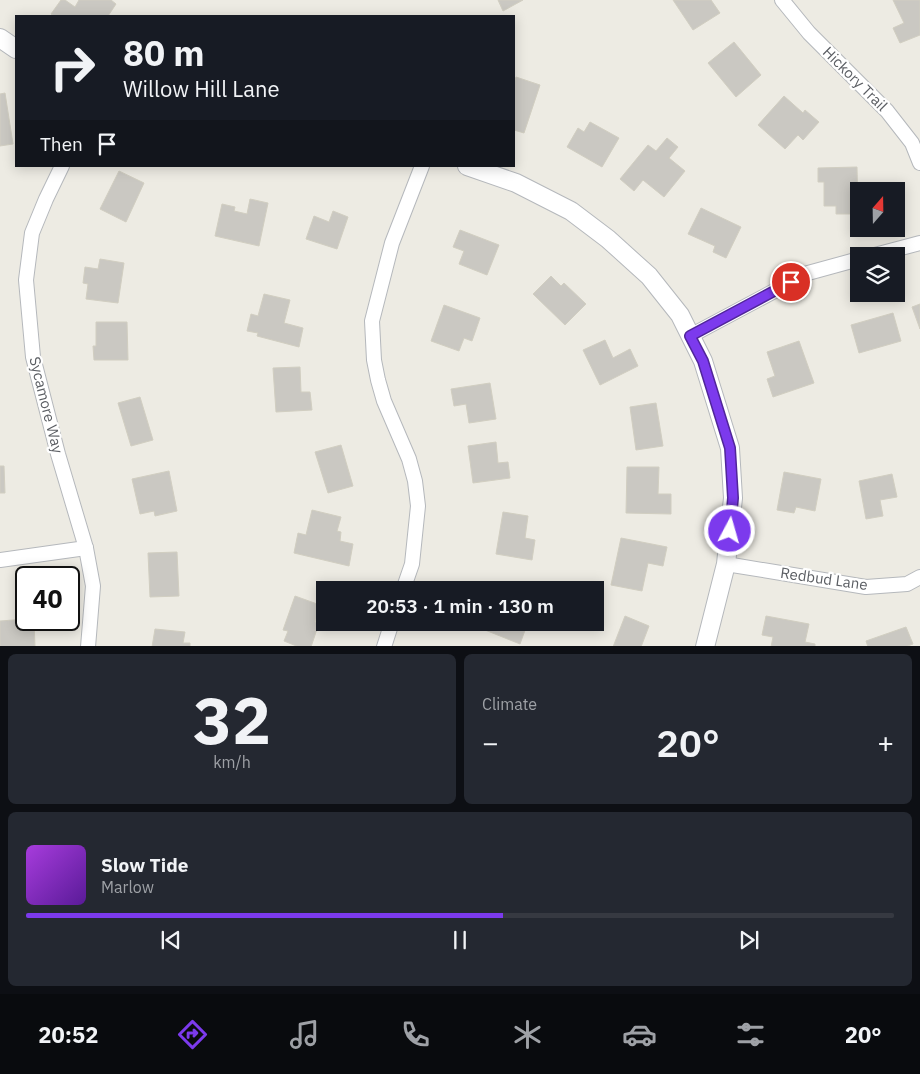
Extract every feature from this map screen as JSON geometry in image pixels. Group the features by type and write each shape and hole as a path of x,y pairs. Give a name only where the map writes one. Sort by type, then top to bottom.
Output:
{"street":[{"name":"Hickory Trail","path":"782,0 809,33 887,112 912,142 920,163"},
{"path":"0,38 15,48"},
{"name":"Sycamore Way","path":"62,167 32,233 26,280 33,358 58,454 86,548 92,586 88,646"},
{"path":"406,581 412,564 418,506 415,481 409,459 384,401 378,380 374,360 372,321 392,243 422,167"},
{"path":"470,167 516,183 571,211 601,233 649,276 680,315 703,361 730,448 733,498 726,564 705,646"},
{"path":"905,247 920,243"},
{"path":"690,336 808,274 850,262"},
{"path":"0,560 86,548"},
{"name":"Redbud Lane","path":"726,564 866,587 907,584 920,577"},
{"path":"384,646 389,631"}],"building":[{"path":"61,0 65,0 75,7 79,0 111,0 116,4 109,15 51,14"},
{"path":"498,0 523,0 503,11"},
{"path":"673,0 711,0 720,13 693,30"},
{"path":"893,0 920,0 920,35 900,43 893,28 904,23"},
{"path":"734,42 761,75 736,97 708,63"},
{"path":"516,77 540,85 524,133 515,130"},
{"path":"5,93 13,144 0,146 0,94"},
{"path":"784,96 803,113 805,110 819,122 803,140 798,135 785,149 758,125"},
{"path":"590,122 619,138 602,167 567,147 578,128 584,132"},
{"path":"667,138 678,147 669,158 685,171 664,197 643,180 634,191 620,179 648,145 656,151"},
{"path":"857,167 857,182 850,182 850,214 836,214 836,206 824,206 824,182 818,182 818,168"},
{"path":"119,171 144,183 126,222 100,209"},
{"path":"250,199 268,203 259,246 215,236 222,204 235,207 234,211 247,214"},
{"path":"701,208 741,227 726,258 713,252 715,246 688,234"},
{"path":"333,211 348,217 337,249 306,239 314,216 329,222"},
{"path":"460,230 499,245 487,275 459,264 464,251 453,247"},
{"path":"100,259 124,263 118,303 86,299 88,284 83,283 85,267 98,269"},
{"path":"551,276 561,286 564,283 586,304 565,325 533,294"},
{"path":"264,294 290,300 284,323 303,328 299,347 257,336 258,333 247,331 251,314 258,316"},
{"path":"920,304 920,329 912,307"},
{"path":"444,305 480,318 472,341 464,338 459,351 431,341"},
{"path":"893,313 901,341 859,353 851,325"},
{"path":"96,322 127,322 128,360 94,360 93,346 96,346"},
{"path":"605,340 613,358 630,349 638,366 600,385 583,350"},
{"path":"799,341 814,383 773,397 767,379 775,376 767,352"},
{"path":"300,367 301,392 310,392 312,410 276,412 273,368"},
{"path":"490,383 496,419 469,423 466,404 454,406 451,389"},
{"path":"140,397 153,440 131,446 118,403"},
{"path":"656,403 663,446 636,450 630,407"},
{"path":"496,442 498,463 508,462 510,478 473,483 468,446"},
{"path":"341,445 353,486 328,493 315,452"},
{"path":"0,466 4,466 5,493 0,493"},
{"path":"627,467 659,467 658,494 671,494 671,514 626,513"},
{"path":"169,471 177,511 155,516 154,511 140,514 132,479"},
{"path":"784,472 821,479 815,511 796,507 794,513 777,510"},
{"path":"892,474 897,497 880,500 883,516 866,519 859,481"},
{"path":"312,510 341,517 337,531 341,532 340,541 353,544 349,566 294,553 298,533 306,535"},
{"path":"503,512 528,516 525,538 535,540 532,560 496,554"},
{"path":"621,538 667,547 663,566 648,563 642,591 611,585"},
{"path":"177,552 179,596 150,597 148,553"},
{"path":"295,596 316,604 316,631 311,646 296,646 284,641 288,631 283,630"},
{"path":"625,616 649,626 641,646 613,646"},
{"path":"766,616 809,624 805,642 815,644 815,646 771,646 773,637 762,635"},
{"path":"15,620 15,631 34,631 35,646 0,646 0,621"},
{"path":"906,627 913,644 908,646 868,646 866,641"},
{"path":"155,629 185,632 183,643 190,643 190,646 152,646"},
{"path":"488,631 525,631 520,644"}],"route":[{"path":"730,531 733,498 730,448 703,361 690,336 791,282"}]}
